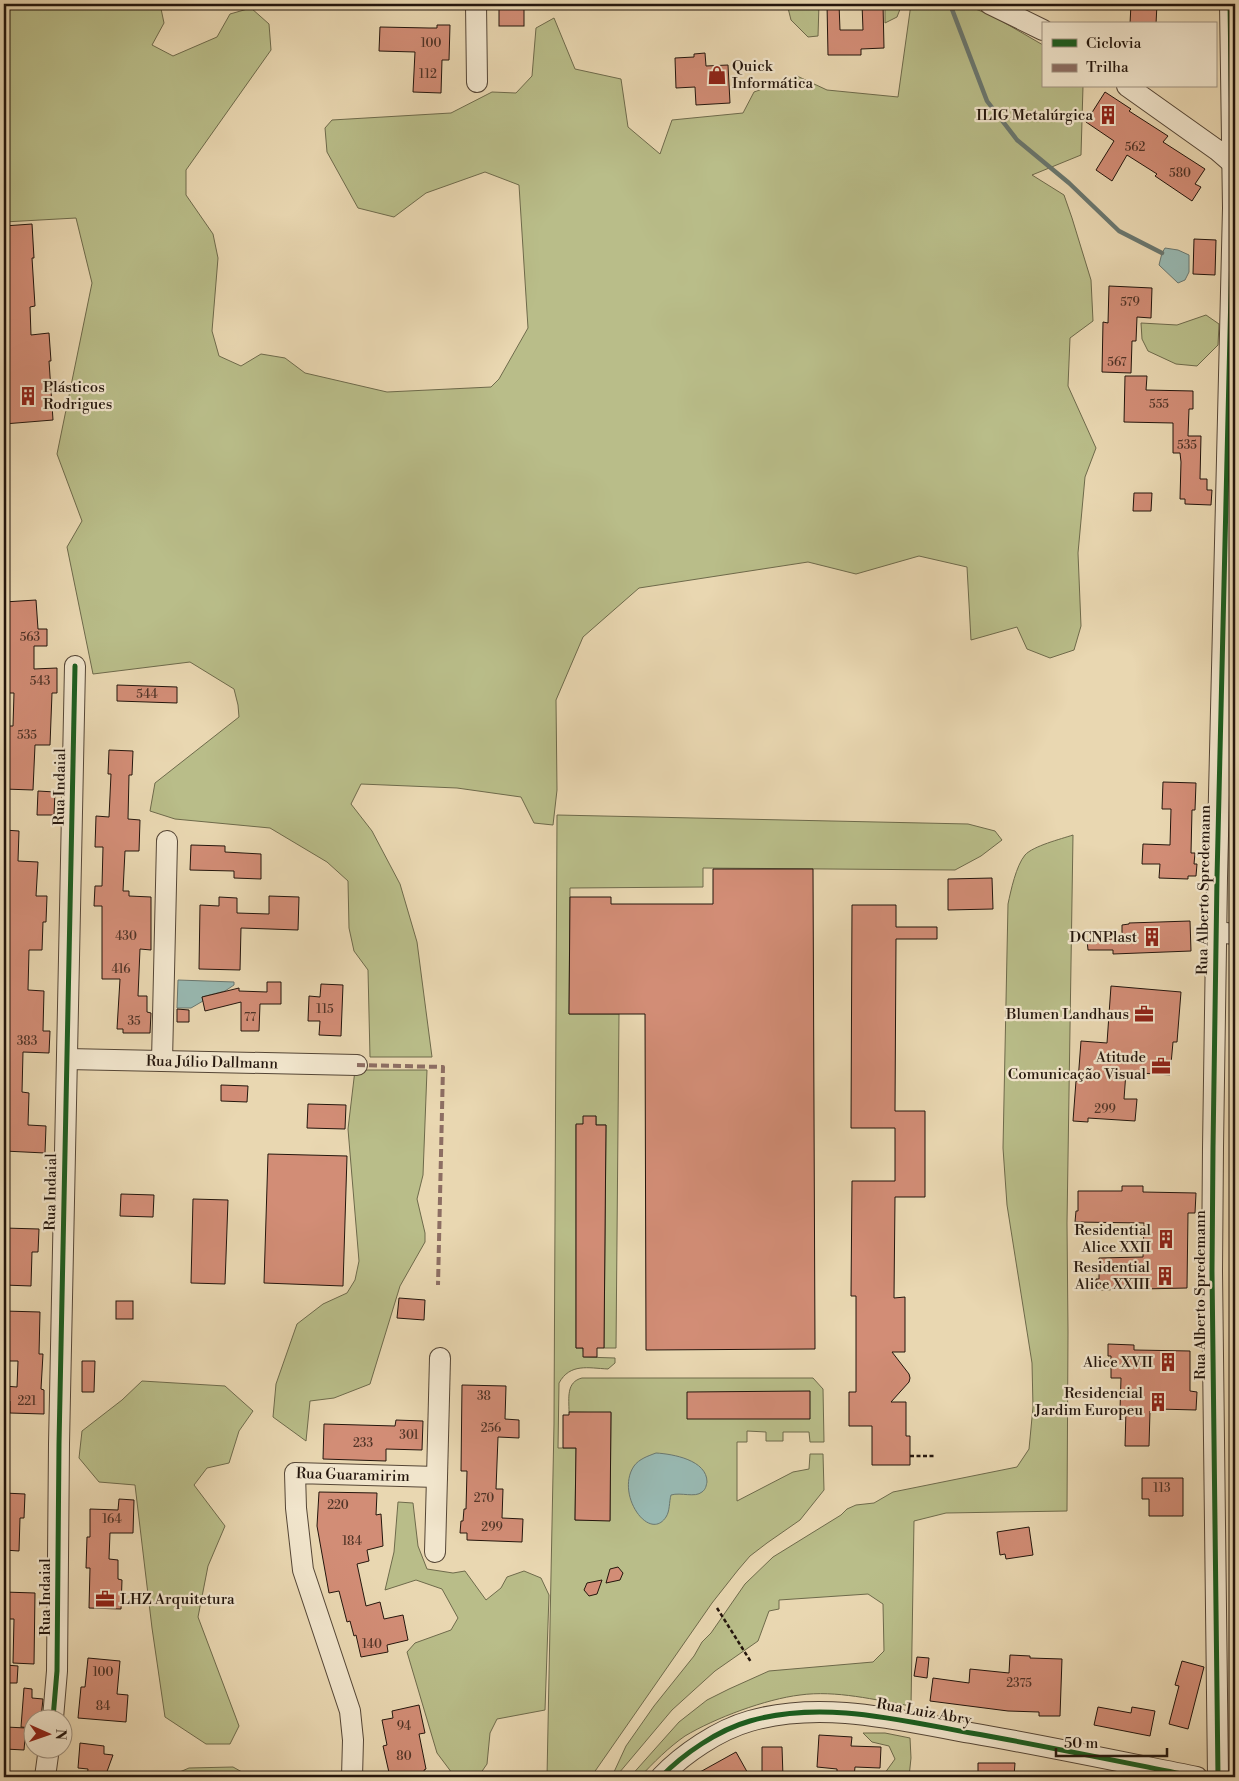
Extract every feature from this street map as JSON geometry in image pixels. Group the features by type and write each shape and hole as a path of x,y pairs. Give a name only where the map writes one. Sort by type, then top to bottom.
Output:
{"street":[{"path":"476,4 477,82"},
{"name":"Rua Alberto Spredemann","path":"1218,1777 1212,1280 1215,932 1234,287 1234,163 1230,4"},
{"path":"994,5 1042,29"},
{"path":"1130,88 1234,163"},
{"name":"Rua Indaial","path":"54,1708 57,1671 58,1492 75,666"},
{"path":"162,1061 167,841"},
{"path":"1215,932 1235,934"},
{"name":"Rua Júlio Dallmann","path":"67,1059 357,1065"},
{"path":"435,1552 440,1358"},
{"name":"Rua Guaramirim","path":"352,1777 352,1724 350,1711 303,1570 294,1473 438,1477"},
{"name":"Rua Luiz Abry","path":"661,1777 692,1750 720,1734 749,1721 804,1713 838,1712 935,1726 1197,1777"},
{"path":"45,1777 48,1758"}],"path":[{"path":"910,1456 935,1456"},
{"path":"717,1608 751,1662"}],"green space":[{"path":"4,4 160,4 164,23 152,45 173,56 217,37 230,14 251,8 269,24 271,50 186,170 186,195 213,234 218,258 212,331 219,356 241,366 261,354 285,358 305,373 387,392 491,387 499,379 528,328 519,185 485,172 426,193 394,217 358,208 327,152 325,128 332,120 451,113 492,92 516,93 532,76 536,28 554,18 575,69 621,79 628,127 660,154 672,120 743,113 754,92 797,76 827,90 898,97 911,4 963,4 993,16 1042,44 1042,88 1083,88 1081,155 1032,175 1064,195 1091,280 1093,321 1070,338 1068,386 1096,448 1085,477 1078,553 1081,626 1074,650 1050,658 1027,649 1017,627 971,640 967,567 919,556 856,574 808,562 639,588 583,637 556,700 557,790 553,825 534,823 521,797 457,788 361,784 351,804 372,831 400,884 417,942 432,1057 370,1057 368,970 354,951 349,928 348,881 327,862 270,828 175,819 150,811 155,783 239,717 238,705 234,689 190,662 93,674 67,547 82,521 57,454 92,283 76,218 4,222"},
{"path":"787,4 819,4 818,36 808,37 791,20"},
{"path":"885,4 902,4 897,17 885,23"},
{"path":"1206,315 1219,324 1218,345 1197,366 1176,364 1148,351 1142,339 1141,323 1177,325"},
{"path":"557,815 968,824 995,831 1002,840 981,856 955,870 703,868 703,887 570,888 569,1014 619,1014 616,1348 604,1348 606,1125 596,1125 596,1116 583,1124 576,1125 576,1348 583,1348 584,1357 615,1358 615,1363 608,1369 580,1368 568,1372 559,1383 558,1448 576,1448 575,1520 610,1520 611,1413 569,1412 571,1387 577,1380 582,1378 813,1378 823,1389 824,1442 810,1442 809,1432 783,1432 783,1441 766,1441 766,1432 747,1431 747,1442 737,1442 737,1501 793,1472 809,1469 810,1454 823,1454 824,1490 800,1520 750,1556 738,1570 712,1603 591,1777 547,1777 554,1424"},
{"path":"1073,835 1067,1223 1067,1511 946,1513 914,1521 911,1706 856,1696 814,1694 787,1697 741,1710 697,1729 673,1745 640,1777 630,1777 679,1722 707,1700 729,1689 769,1671 873,1662 884,1651 883,1604 868,1594 779,1600 779,1609 769,1611 758,1641 715,1671 672,1710 619,1773 614,1772 626,1746 654,1706 694,1656 702,1642 711,1633 745,1584 773,1557 856,1505 874,1503 893,1492 1017,1467 1029,1449 1033,1407 1032,1363 1007,1205 1003,1148 1008,904 1016,872 1025,855 1041,846"},
{"path":"355,1070 427,1070 423,1175 417,1199 425,1233 425,1242 400,1286 370,1384 334,1398 310,1401 306,1441 273,1417 276,1384 297,1324 323,1304 347,1293 355,1280 359,1261 348,1129"},
{"path":"142,1381 225,1386 253,1411 239,1431 229,1463 207,1468 194,1485 225,1526 208,1566 198,1617 239,1726 230,1744 206,1744 165,1717 135,1485 99,1482 79,1458 82,1431 122,1400"},
{"path":"398,1502 413,1503 418,1546 427,1569 453,1573 465,1571 486,1600 501,1588 507,1577 524,1571 541,1578 549,1595 545,1710 497,1719 490,1733 487,1764 478,1777 455,1777 437,1753 407,1652 415,1643 451,1630 458,1618 442,1589 416,1580 385,1590 394,1552"},
{"path":"863,1733 885,1733 910,1738 911,1758 909,1777 882,1777 895,1759 889,1746 872,1742"},
{"path":"233,1767 251,1777 168,1777 189,1768"}],"water":[{"path":"1165,248 1178,250 1189,255 1189,272 1185,280 1178,283 1159,265"},
{"path":"178,980 234,982 234,985 225,991 202,997 203,1001 191,1008 177,1008"},
{"path":"656,1453 680,1457 695,1463 706,1474 707,1482 704,1490 699,1494 671,1495 666,1517 659,1523 651,1524 643,1520 636,1512 631,1501 629,1477 636,1464"}],"building":[{"path":"499,4 524,4 524,26 499,26"},
{"path":"827,4 839,4 840,30 863,30 862,4 883,4 884,48 861,49 861,55 828,55"},
{"path":"1131,4 1157,4 1156,22 1130,22"},
{"path":"437,25 450,25 449,60 442,60 441,93 413,92 415,52 379,51 380,27 437,28"},
{"path":"705,53 706,66 728,65 730,103 696,105 695,87 676,88 675,58 694,57 694,54"},
{"path":"1105,92 1131,109 1129,111 1168,136 1163,142 1205,169 1195,184 1201,187 1192,201 1155,176 1157,174 1127,155 1112,181 1096,170 1114,141 1086,122"},
{"path":"32,224 35,306 30,307 31,335 49,333 53,420 4,424 4,311 8,311 4,277 4,226"},
{"path":"1194,239 1216,240 1215,275 1193,274"},
{"path":"1109,286 1152,288 1151,318 1137,317 1136,341 1132,341 1131,373 1102,372 1103,322 1108,323"},
{"path":"1125,376 1147,376 1146,390 1193,391 1193,409 1189,409 1188,436 1201,436 1200,479 1207,479 1207,490 1212,490 1211,505 1185,504 1185,499 1180,499 1181,462 1180,453 1173,453 1173,423 1124,422"},
{"path":"1134,493 1152,493 1151,511 1133,511"},
{"path":"36,600 38,629 47,629 47,646 34,646 34,669 57,668 57,693 52,693 50,745 35,745 33,790 4,789 4,726 13,726 14,693 4,693 4,602"},
{"path":"117,685 177,687 177,703 117,701"},
{"path":"109,750 133,751 132,775 129,775 128,819 140,820 139,851 125,851 123,891 129,891 129,896 151,897 151,950 140,949 138,996 147,996 147,1012 151,1013 150,1033 123,1033 123,1029 117,1029 120,979 102,979 102,906 94,906 95,886 102,886 103,847 95,847 96,816 109,817 111,774 108,774"},
{"path":"1163,782 1196,783 1195,810 1192,810 1191,853 1195,853 1194,864 1197,864 1196,876 1188,876 1188,879 1159,878 1160,864 1142,864 1143,844 1170,845 1171,809 1162,809"},
{"path":"38,791 55,792 54,815 37,815"},
{"path":"4,830 19,831 18,861 38,862 36,896 47,896 46,922 43,922 42,950 29,950 28,990 44,991 43,1031 50,1031 49,1053 23,1052 22,1092 29,1093 28,1125 46,1126 45,1153 4,1151 4,975 7,976 8,949 4,949"},
{"path":"191,845 225,846 225,852 261,854 261,879 234,878 234,871 190,870"},
{"path":"713,869 813,869 815,1349 646,1350 645,1014 569,1014 570,897 611,897 611,904 713,904"},
{"path":"992,878 993,909 948,910 948,879"},
{"path":"269,896 299,897 298,930 241,928 240,970 199,969 200,905 219,906 219,897 237,898 237,913 269,914"},
{"path":"852,905 896,905 896,927 937,927 937,939 896,939 895,1111 925,1111 925,1197 895,1197 894,1298 905,1297 905,1352 892,1352 910,1378 909,1382 891,1402 906,1402 906,1436 910,1436 910,1465 872,1465 872,1426 849,1426 849,1392 856,1392 856,1296 851,1296 852,1181 895,1181 895,1128 851,1128"},
{"name":"DCNPlast","path":"1190,921 1191,951 1113,954 1113,950 1088,950 1087,940 1113,939 1113,935 1122,935 1122,925 1129,923"},
{"path":"267,982 281,982 281,1004 260,1004 259,1031 241,1031 241,1002 205,1011 202,997 239,988 239,991 267,992"},
{"path":"321,984 343,985 341,1036 319,1035 320,1021 308,1021 309,996 320,997"},
{"path":"1111,986 1181,992 1177,1042 1173,1042 1170,1075 1126,1072 1124,1099 1137,1099 1135,1121 1088,1118 1088,1122 1073,1121 1081,1041 1107,1043"},
{"path":"177,1009 189,1010 189,1022 177,1022"},
{"path":"221,1085 248,1086 247,1102 221,1101"},
{"path":"308,1104 346,1105 345,1129 307,1128"},
{"path":"583,1116 596,1116 596,1125 606,1125 604,1348 597,1348 597,1357 583,1357 583,1348 576,1348 576,1124 583,1124"},
{"path":"268,1154 347,1156 343,1286 264,1283"},
{"path":"1122,1186 1143,1186 1143,1192 1196,1193 1195,1213 1188,1213 1187,1288 1096,1290 1096,1279 1099,1279 1099,1258 1143,1257 1144,1223 1075,1222 1076,1211 1078,1211 1078,1191 1122,1191"},
{"path":"121,1194 154,1195 153,1217 120,1216"},
{"path":"193,1199 228,1200 225,1284 191,1283"},
{"path":"4,1228 39,1229 38,1252 32,1252 31,1286 4,1285"},
{"path":"399,1298 425,1300 424,1320 397,1318"},
{"path":"116,1301 133,1301 133,1319 116,1319"},
{"path":"4,1311 40,1312 39,1354 43,1354 41,1389 44,1390 44,1414 10,1413 10,1401 4,1400 4,1386 17,1387 18,1361 4,1361"},
{"path":"1108,1344 1134,1345 1134,1350 1190,1351 1190,1391 1197,1392 1196,1410 1158,1409 1158,1411 1150,1411 1149,1446 1125,1446 1126,1410 1120,1410 1121,1378 1111,1378 1111,1356 1108,1356"},
{"path":"82,1361 95,1361 94,1392 82,1392"},
{"path":"462,1385 506,1386 505,1419 519,1420 519,1438 498,1437 496,1489 503,1489 502,1518 523,1519 522,1542 467,1540 467,1533 460,1533 464,1509 466,1509 467,1471 461,1471"},
{"path":"810,1391 810,1419 687,1419 687,1392"},
{"path":"569,1412 611,1412 610,1521 575,1520 576,1448 563,1448 563,1415 569,1415"},
{"path":"396,1420 423,1421 422,1450 386,1449 386,1461 323,1459 324,1424 395,1426"},
{"path":"1142,1478 1183,1478 1183,1516 1149,1516 1149,1499 1142,1499"},
{"path":"319,1492 377,1493 376,1515 381,1514 383,1546 367,1550 369,1561 357,1564 366,1606 380,1602 384,1619 403,1615 408,1640 387,1645 388,1652 361,1657 356,1635 354,1636 350,1621 347,1622 339,1591 329,1593 317,1526"},
{"path":"4,1493 25,1494 24,1518 20,1518 19,1551 4,1550"},
{"path":"119,1499 134,1500 133,1533 110,1533 109,1559 118,1560 118,1579 122,1580 121,1609 89,1608 90,1568 86,1568 87,1537 90,1537 90,1509 118,1510"},
{"path":"1029,1527 1033,1555 1006,1559 1005,1554 1000,1555 997,1532"},
{"path":"618,1567 623,1573 620,1580 606,1583 610,1569"},
{"path":"602,1580 597,1594 589,1596 584,1590 587,1583"},
{"path":"4,1592 35,1593 34,1664 13,1663 14,1619 4,1619"},
{"path":"1010,1655 1062,1659 1060,1716 1039,1716 1039,1712 1008,1711 930,1701 933,1678 969,1683 970,1669 1009,1673"},
{"path":"917,1657 929,1658 927,1678 914,1676"},
{"path":"88,1658 120,1661 117,1694 128,1695 126,1722 78,1718 81,1687 85,1687"},
{"path":"1182,1661 1204,1667 1188,1729 1169,1724 1179,1686 1175,1685"},
{"path":"6,1665 18,1666 17,1683 6,1683"},
{"path":"24,1688 32,1689 32,1698 43,1699 42,1708 22,1708"},
{"path":"419,1705 425,1733 419,1734 426,1769 424,1770 425,1777 390,1777 383,1746 387,1745 382,1720 393,1718 392,1711"},
{"path":"1098,1707 1131,1713 1132,1707 1155,1711 1150,1736 1094,1725"},
{"path":"6,1727 22,1728 22,1750 5,1749"},
{"path":"819,1735 852,1737 851,1746 881,1747 880,1768 855,1767 854,1777 837,1777 837,1769 817,1767"},
{"path":"80,1743 104,1746 104,1754 113,1755 105,1777 87,1777 88,1769 78,1768"},
{"path":"762,1747 782,1747 783,1777 762,1777"},
{"path":"736,1752 750,1777 691,1777"},
{"path":"978,1763 1015,1763 1014,1777 978,1777"}],"waterway":[{"path":"950,4 987,101 1017,140 1069,183 1119,231 1162,253"}],"marked path":[{"path":"357,1065 443,1067 438,1285"}],"cycle path":[{"path":"1218,1777 1212,1271 1217,878 1233,208 1230,4"},
{"path":"54,1708 57,1671 59,1444 75,666"},
{"path":"661,1777 690,1752 726,1730 750,1721 777,1715 805,1712 861,1714 888,1718 1197,1777"}],"place":[{"name":"Quick Informática","path":"717,75"},
{"name":"ILIG Metalúrgica","path":"1108,115"},
{"name":"Plásticos Rodrigues","path":"28,396"},
{"name":"DCNPlast","path":"1152,937"},
{"name":"Blumen Landhaus","path":"1144,1014"},
{"name":"Atitude Comunicação Visual","path":"1161,1066"},
{"name":"Residential Alice XXII","path":"1166,1239"},
{"name":"Residential Alice XXIII","path":"1165,1276"},
{"name":"Alice XVII","path":"1168,1362"},
{"name":"Residencial Jardim Europeu","path":"1158,1402"},
{"name":"LHZ Arquitetura","path":"105,1599"}]}
